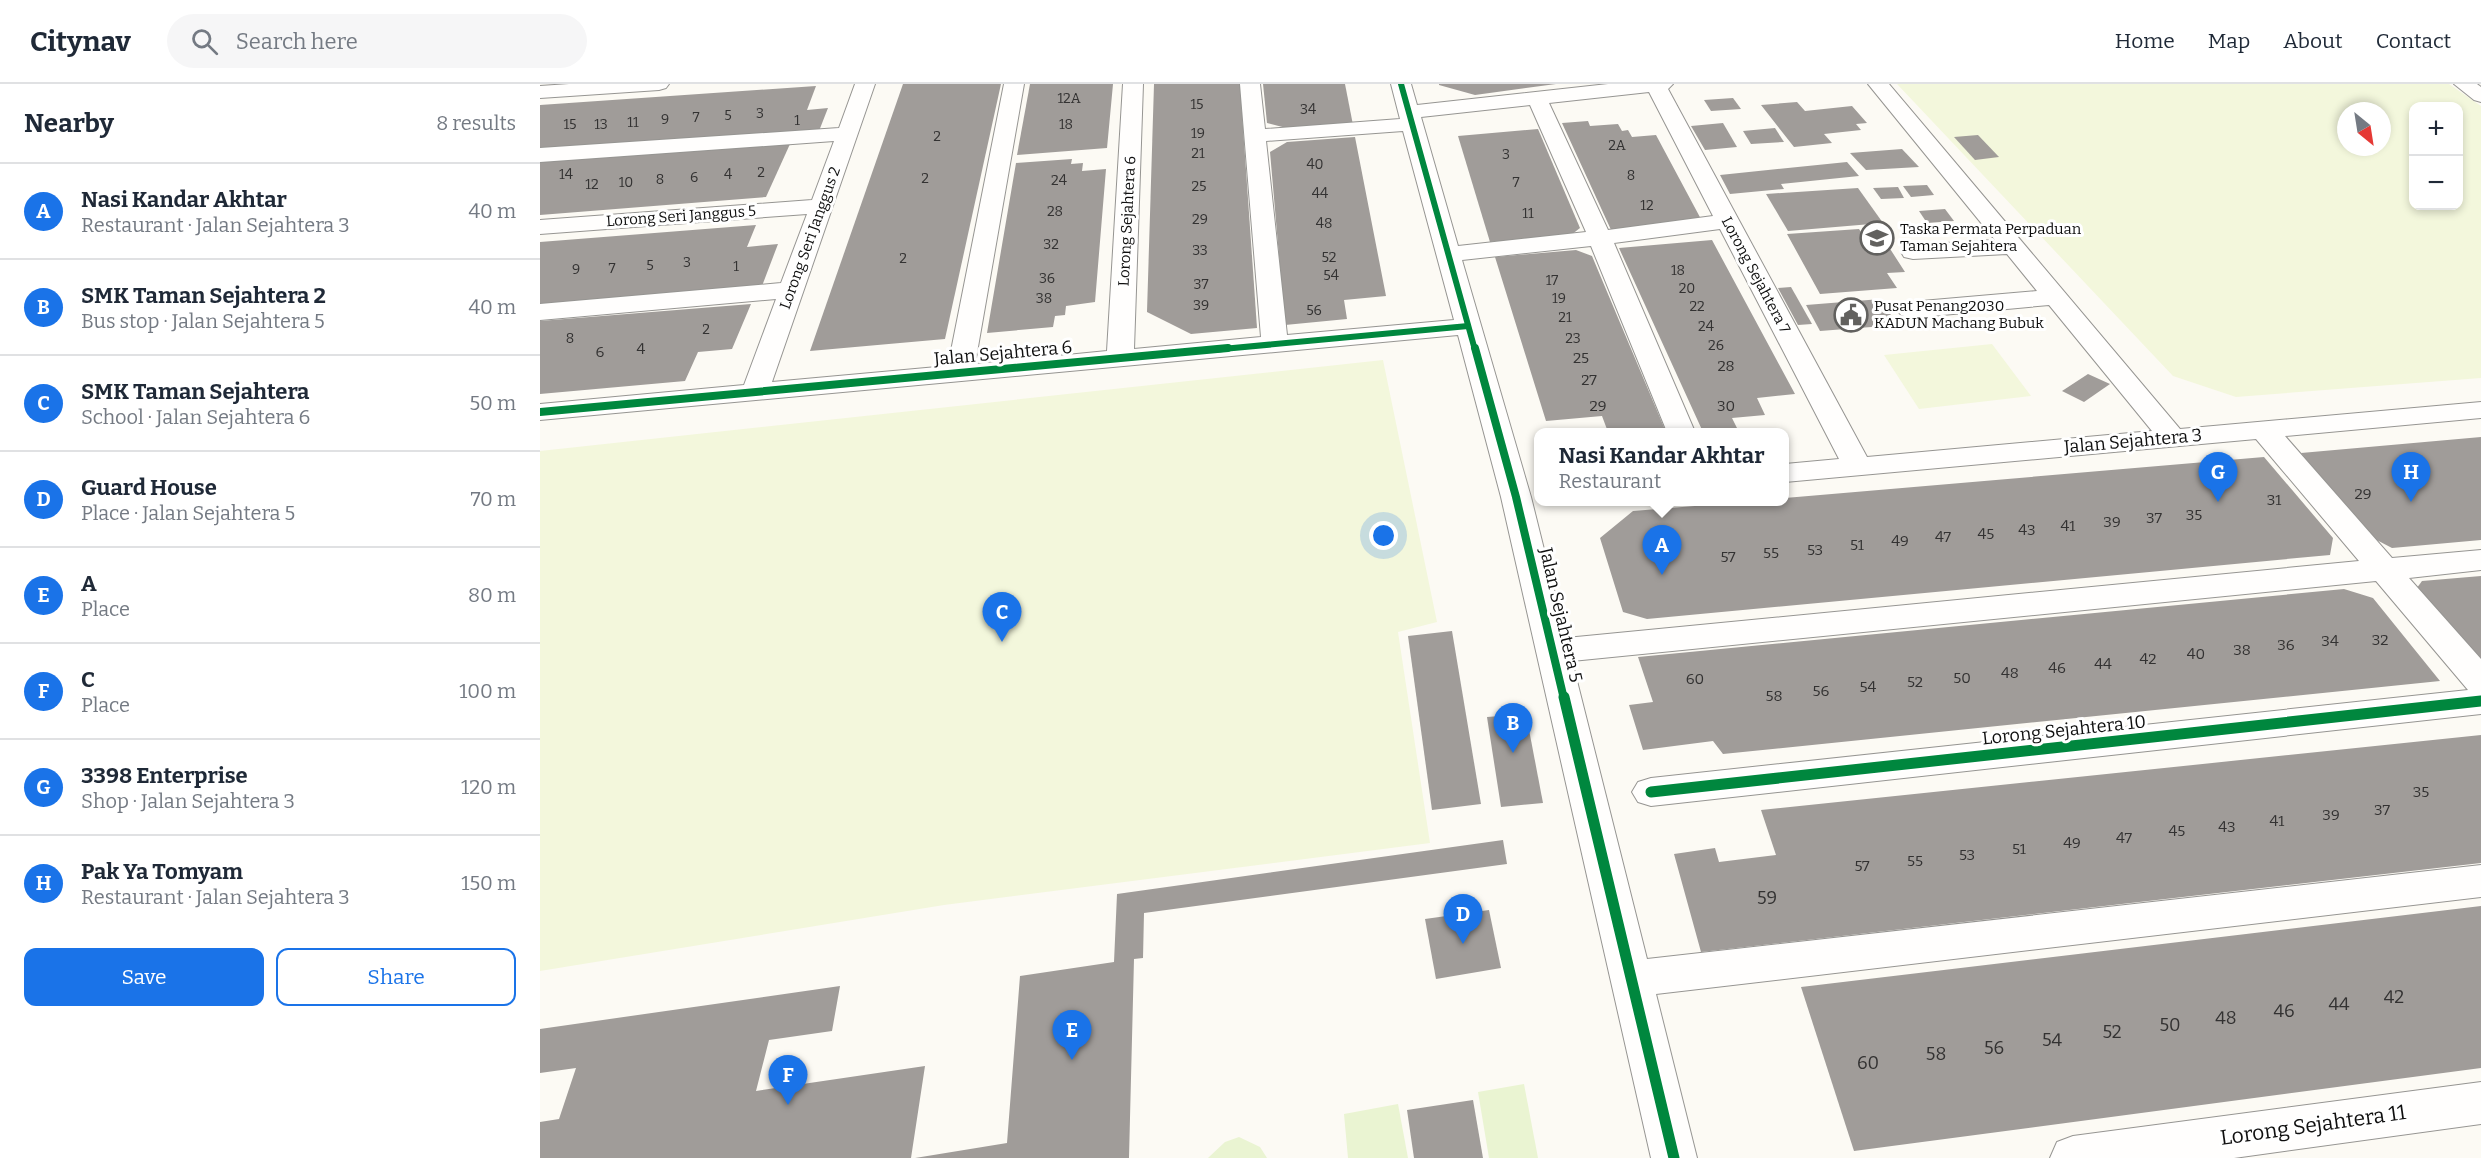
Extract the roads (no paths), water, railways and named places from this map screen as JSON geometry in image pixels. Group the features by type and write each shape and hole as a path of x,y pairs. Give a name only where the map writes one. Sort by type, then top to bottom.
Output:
{"street":[{"path":"540,92 659,84"},
{"name":"Lorong Seri Janggus 2","path":"755,392 865,84"},
{"path":"960,373 1014,84"},
{"name":"Lorong Sejahtera 6","path":"1120,358 1133,84"},
{"path":"1250,84 1275,344"},
{"name":"Jalan Sejahtera 5","path":"1401,84 1468,326 1528,496 1552,651 1674,1158"},
{"path":"1254,136 1410,118 1537,98 1663,84"},
{"path":"1878,84 2174,438"},
{"path":"2464,84 2481,96"},
{"name":"Lorong Sejahtera 7","path":"1656,85 1857,466"},
{"path":"1537,98 1600,238 1679,428"},
{"path":"540,155 847,134"},
{"name":"Lorong Seri Janggus 5","path":"540,227 822,206"},
{"path":"1448,254 1600,238 1727,221"},
{"path":"1913,252 2013,246"},
{"path":"540,312 792,290"},
{"path":"1910,310 2056,297"},
{"name":"Jalan Sejahtera 6","path":"540,412 1468,326"},
{"name":"Jalan Sejahtera 3","path":"1789,473 2481,410"},
{"path":"2263,429 2481,682"},
{"path":"1552,651 2481,560"},
{"name":"Lorong Sejahtera 10","path":"1651,792 2481,701"},
{"path":"1631,980 2481,880"},
{"name":"Lorong Sejahtera 11","path":"2073,1158 2481,1102"}],"place":[{"name":"Taska Permata Perpaduan Taman Sejahtera","path":"1877,238"},
{"name":"Pusat Penang2030 KADUN Machang Bubuk","path":"1851,315"},
{"name":"3398 Enterprise","path":"2218,502"},
{"name":"Pak Ya Tomyam","path":"2411,502"},
{"name":"Nasi Kandar Akhtar","path":"1662,575"},
{"name":"SMK Taman Sejahtera","path":"1002,642"},
{"name":"SMK Taman Sejahtera 2","path":"1513,753"},
{"name":"Guard House","path":"1463,944"},
{"name":"A","path":"1072,1060"},
{"name":"C","path":"788,1105"}]}
